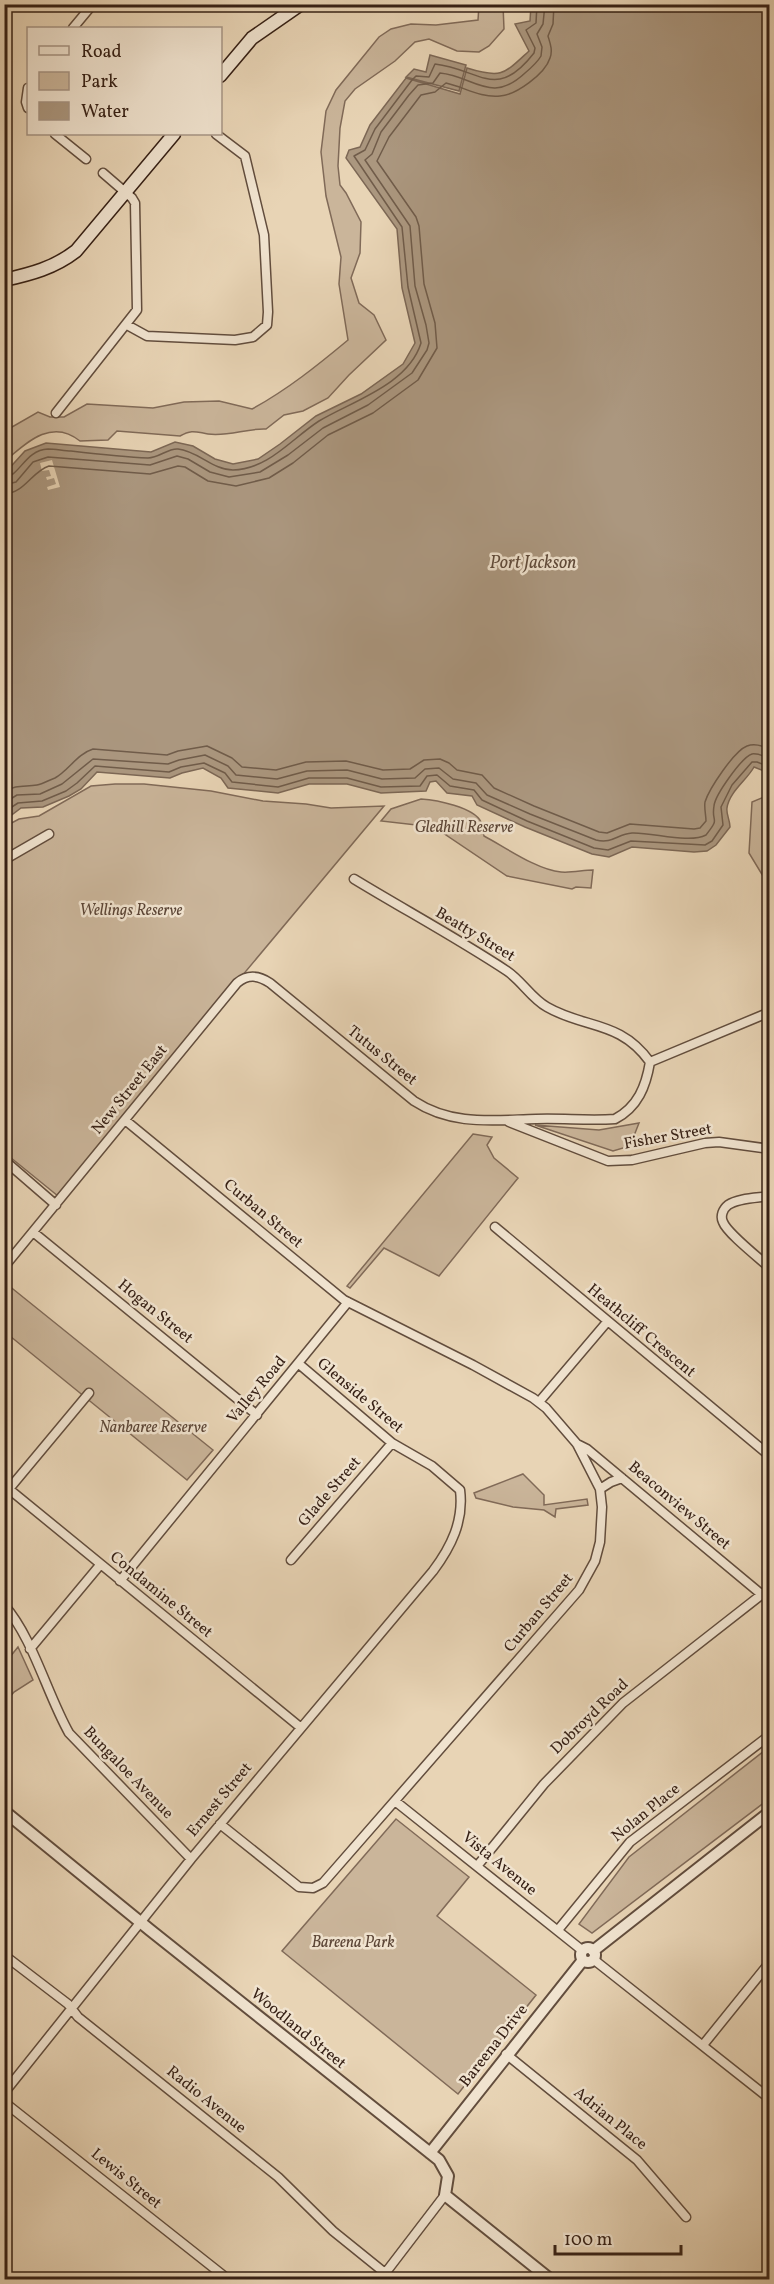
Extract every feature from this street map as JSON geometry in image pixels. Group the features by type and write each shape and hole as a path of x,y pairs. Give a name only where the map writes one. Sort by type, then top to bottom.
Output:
{"main road":[{"path":"222,74 252,38 301,4"},
{"path":"4,280 39,272 69,256 88,238 173,135"}],"street":[{"path":"74,27 93,4"},
{"path":"4,114 5,100"},
{"path":"56,135 86,159"},
{"path":"128,325 147,336 235,340 253,337 267,325 264,235 251,178 244,156 217,135"},
{"path":"56,413 128,325 137,310 135,203 127,192 103,173"},
{"path":"4,860 49,834"},
{"name":"Beatty Street","path":"354,879 503,968 544,1005 612,1029 624,1036 644,1053 650,1062"},
{"name":"New Street East","path":"4,1267 237,983 255,976"},
{"name":"Tutus Street","path":"255,976 270,982 423,1107 451,1118 506,1121"},
{"path":"506,1121 615,1119 627,1113 634,1105 648,1075 650,1062 770,1012"},
{"name":"Curban Street","path":"125,1120 348,1302 473,1365 539,1402 577,1444 600,1489 602,1507 600,1542 595,1561 579,1590 327,1878 313,1888 304,1888 295,1884 220,1824"},
{"name":"Fisher Street","path":"506,1121 608,1161 632,1160 705,1143 719,1142 770,1149"},
{"path":"4,1160 56,1205"},
{"path":"770,1196 729,1205 723,1210 722,1217 723,1223 730,1232 770,1268"},
{"name":"Heathcliff Crescent","path":"495,1227 606,1322 770,1456"},
{"name":"Hogan Street","path":"33,1232 257,1414"},
{"name":"Valley Road","path":"120,1581 348,1302"},
{"path":"539,1402 606,1322"},
{"name":"Glenside Street","path":"299,1364 392,1443 432,1466 460,1490 462,1505 458,1528"},
{"path":"7,1487 89,1393"},
{"name":"Glade Street","path":"291,1560 392,1443"},
{"name":"Beaconview Street","path":"577,1444 587,1449 761,1594"},
{"path":"600,1489 622,1478"},
{"name":"Condamine Street","path":"7,1487 300,1727"},
{"name":"Ernest Street","path":"4,2093 191,1859 433,1571 445,1554 458,1528"},
{"path":"30,1649 100,1565"},
{"name":"Dobroyd Road","path":"478,1865 544,1784 623,1703 770,1588"},
{"name":"Bungaloe Avenue","path":"4,1605 30,1649 69,1733 191,1859"},
{"name":"Nolan Place","path":"558,1930 630,1842 770,1735"},
{"name":"Vista Avenue","path":"395,1801 770,2099"},
{"name":"Woodland Street","path":"4,1811 430,2153 446,2170 448,2183 445,2195"},
{"name":"Bareena Drive","path":"430,2153 506,2054 588,1955 770,1812"},
{"name":"Radio Avenue","path":"4,1955 278,2177 382,2276"},
{"path":"703,2045 770,1962"},
{"name":"Adrian Place","path":"506,2054 637,2160 686,2217"},
{"name":"Lewis Street","path":"4,2102 229,2280"},
{"path":"382,2276 445,2195 551,2280"}],"green space":[{"path":"479,5 503,5 504,29 489,46 479,52 457,51 429,39 415,42 395,61 355,89 345,101 340,128 338,166 340,185 361,222 360,253 351,278 359,303 374,315 386,340 328,398 303,411 284,415 266,429 215,435 191,432 180,436 117,431 108,440 80,441 70,434 50,432 31,440 5,461 5,431 38,412 50,417 64,417 87,404 153,408 184,402 219,401 252,409 314,368 348,340 339,284 341,257 326,196 321,152 326,111 336,90 379,37 391,29 411,24 436,25 478,20"},
{"name":"Wellings Reserve","path":"144,784 211,791 263,801 331,808 384,806 58,1196 5,1153 4,827 19,819 39,816 91,786"},
{"path":"769,795 769,886 749,853 752,802"},
{"name":"Gledhill Reserve","path":"421,799 445,803 471,812 481,822 484,836 542,867 561,872 593,870 591,888 572,889 507,876 434,827 381,821 391,809"},
{"path":"639,1123 630,1146 613,1151 535,1125 599,1130"},
{"path":"473,1134 492,1137 487,1145 494,1158 518,1178 439,1276 384,1248 350,1288 347,1286"},
{"name":"Nanbaree Reserve","path":"8,1285 213,1450 187,1480 5,1332 5,1289"},
{"path":"523,1474 544,1495 544,1505 587,1499 588,1505 556,1509 555,1517 544,1510 513,1507 476,1498 474,1493"},
{"path":"18,1647 33,1680 14,1692 5,1703 5,1663"},
{"path":"769,1747 769,1799 592,1933 579,1924 629,1857"},
{"name":"Bareena Park","path":"396,1819 469,1877 437,1916 536,1995 458,2094 282,1951"}],"water":[{"name":"Port Jackson","path":"531,5 769,5 769,773 754,767 728,802 730,827 716,845 707,851 694,852 632,847 609,857 592,854 477,805 472,796 447,793 436,781 430,782 426,791 381,793 347,784 309,784 278,793 228,788 221,778 203,768 170,778 97,772 81,789 69,796 43,807 21,808 5,820 5,473 25,451 46,443 151,452 175,442 193,446 215,459 233,464 258,459 316,416 361,394 403,364 415,343 402,288 397,229 346,158 349,150 360,147 370,125 406,78 460,94 467,68 495,74 514,65 529,51 515,24 530,21"},
{"path":"430,55 466,65 459,91 406,77 414,69 426,72"}],"pier":[{"path":"52,460 60,487 48,490 47,487 56,484 54,478 47,480 46,477 51,476 49,470 42,471 40,463"}]}
